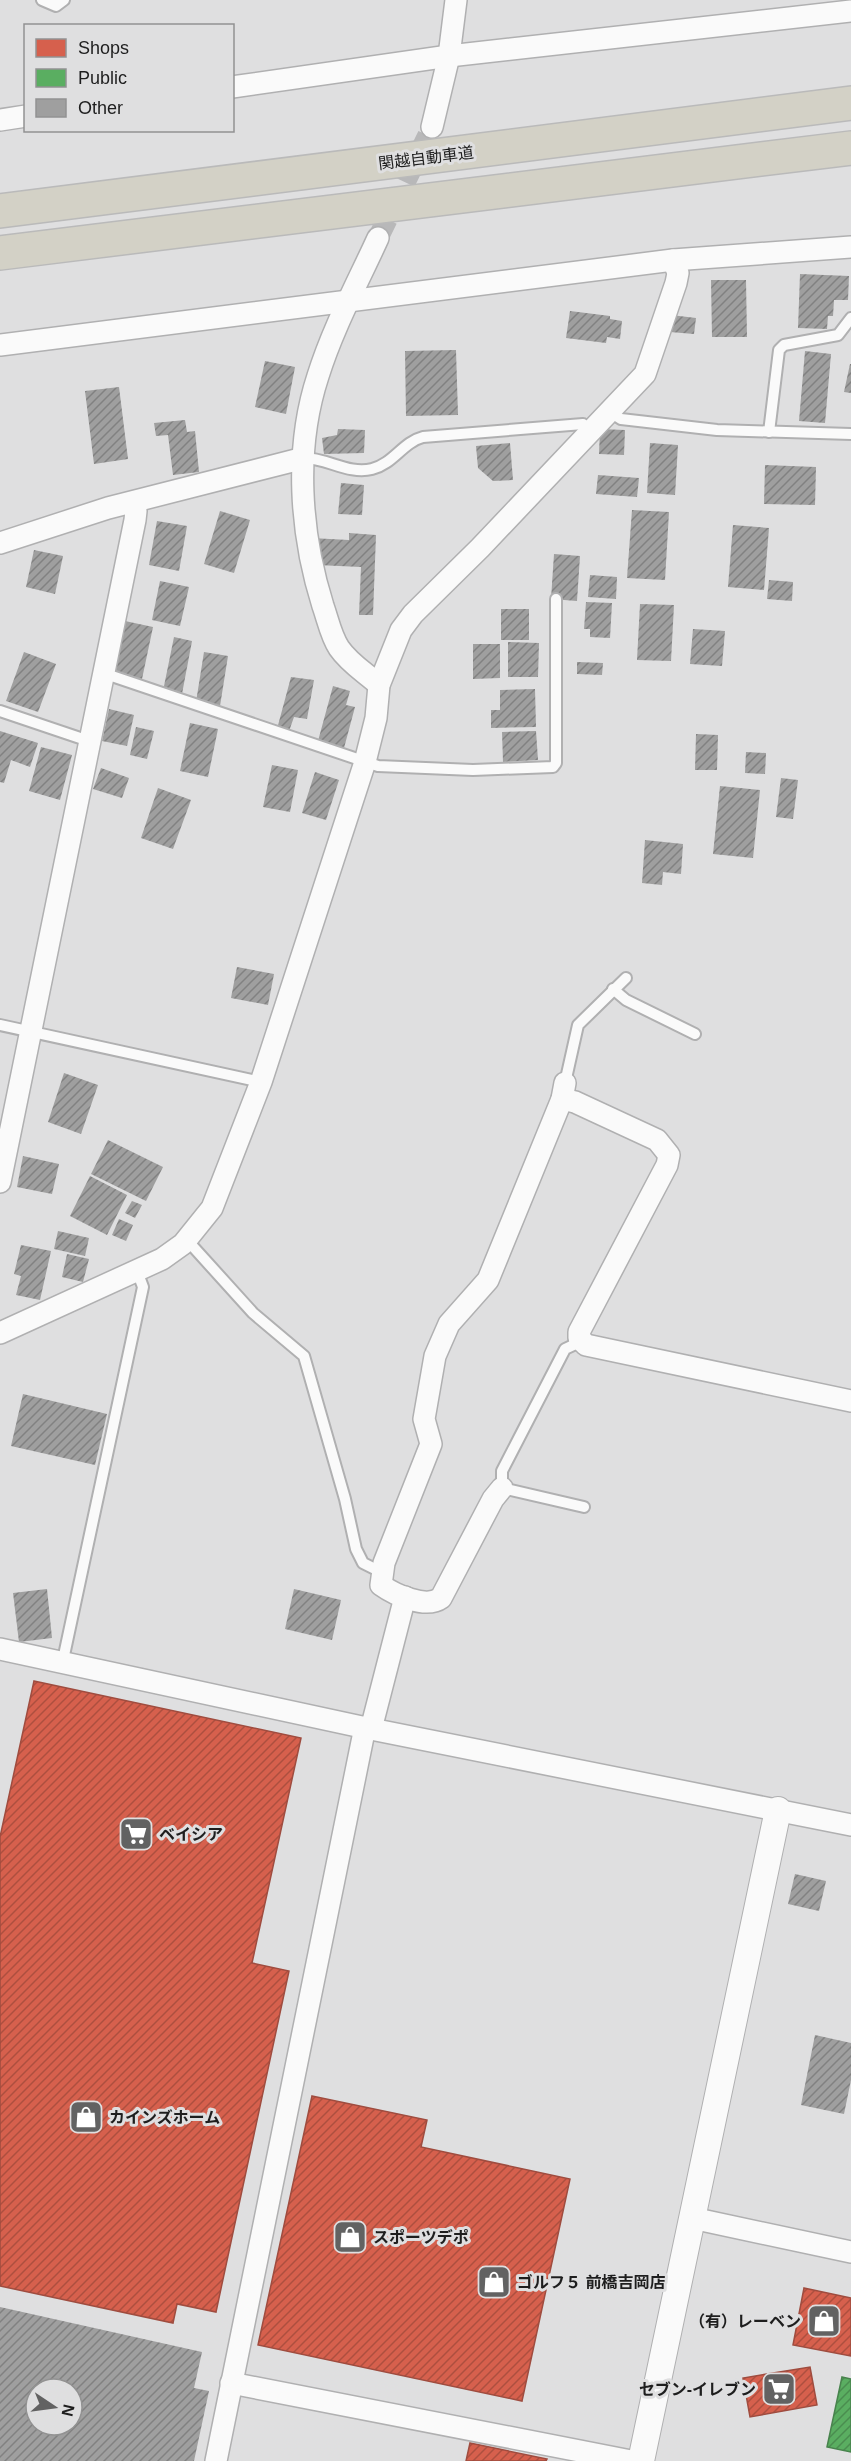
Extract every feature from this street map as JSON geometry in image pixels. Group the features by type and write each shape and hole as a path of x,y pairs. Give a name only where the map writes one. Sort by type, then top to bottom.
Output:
{"highway":[{"name":"関越自動車道","path":"0,211 851,103"},
{"path":"0,253 851,148"}],"street":[{"path":"432,127 449,56 456,0"},
{"path":"234,87 449,56 851,11"},
{"path":"0,120 24,116"},
{"path":"378,238 317,377 309,410 304,458 306,526 319,593 330,627 338,647 348,659 379,685"},
{"path":"0,345 674,260 851,247"},
{"path":"0,1333 162,1259 187,1240 212,1208 261,1082 365,762 378,707 379,685 395,640 413,614 645,374 651,364 676,283 678,273 674,260"},
{"path":"0,543 132,502 304,458"},
{"path":"0,1182 135,520 136,511 132,502"},
{"path":"502,1488 493,1499 441,1598 430,1602 405,1597 381,1585 381,1572 431,1444 424,1419 435,1356 449,1324 488,1280 563,1091 575,1102 657,1140 669,1155 667,1165 579,1332 582,1341 586,1345 851,1401"},
{"path":"216,2461 368,1728 405,1597"},
{"path":"0,1649 63,1660 368,1728 851,1825"},
{"path":"641,2461 778,1809"},
{"path":"692,2218 851,2252"},
{"path":"231,2383 631,2461"}],"lane":[{"path":"42,0 56,6 64,0"},
{"path":"769,432 779,350 784,345 838,335 851,318"},
{"path":"610,412 621,419 651,424 769,432 851,434"},
{"path":"304,458 323,460 342,467 371,470 388,461 416,439 423,437 583,424 591,432"},
{"path":"103,673 378,766 444,769 553,767 556,763 556,599"},
{"path":"0,711 89,741"},
{"path":"563,1091 578,1025 626,978"},
{"path":"614,989 626,1000 695,1034"},
{"path":"0,1025 261,1082"},
{"path":"187,1240 253,1313 304,1356 342,1488 356,1550 363,1563 381,1572"},
{"path":"63,1660 143,1287 137,1271"},
{"path":"582,1341 564,1349 502,1472 502,1488 584,1507"}],"building: Shops":[{"path":"34,1681 301,1738 252,1963 289,1971 216,2312 177,2304 173,2323 0,2286 0,1837"},
{"path":"312,2096 427,2120 421,2147 570,2179 522,2401 258,2345"},
{"name":"（有）レーベン","path":"804,2288 851,2298 851,2356 793,2345"},
{"path":"810,2367 817,2405 750,2417 743,2378"},
{"path":"470,2443 547,2459 546,2461 466,2461"}],"building: Public":[{"path":"842,2377 851,2379 851,2452 827,2447"}],"building: Other":[{"path":"800,274 849,276 848,300 834,300 833,316 828,316 827,329 798,328"},
{"path":"711,280 746,280 747,337 712,337"},
{"path":"570,311 610,316 610,319 622,321 620,339 607,337 606,343 566,338"},
{"path":"671,315 696,318 694,334 670,332"},
{"path":"456,350 458,415 406,416 405,351"},
{"path":"805,351 831,354 825,423 799,421"},
{"path":"265,361 295,367 286,414 255,407"},
{"path":"851,364 851,393 844,392"},
{"path":"119,387 128,459 94,464 85,391"},
{"path":"185,420 187,432 195,431 199,472 173,475 168,435 156,436 154,423"},
{"path":"338,429 365,430 364,453 324,454 322,438 337,435"},
{"path":"600,429 625,430 624,455 599,454"},
{"path":"510,443 513,480 493,481 478,468 476,446"},
{"path":"650,443 678,445 675,495 647,493"},
{"path":"765,465 816,467 815,505 764,504"},
{"path":"598,475 639,478 637,497 596,494"},
{"path":"341,483 364,485 362,515 338,514"},
{"path":"632,510 669,512 665,580 627,578"},
{"path":"220,511 250,520 234,573 204,564"},
{"path":"157,521 187,526 179,571 149,565"},
{"path":"733,525 769,528 764,590 728,587"},
{"path":"349,533 376,535 373,615 359,615 361,567 317,565 311,538 349,540"},
{"path":"34,550 63,556 55,594 26,587"},
{"path":"554,554 580,556 577,601 551,599"},
{"path":"590,575 617,577 616,599 588,597"},
{"path":"769,580 793,582 792,601 767,599"},
{"path":"160,581 189,587 180,626 152,620"},
{"path":"586,602 612,603 610,638 590,637 590,629 584,629"},
{"path":"640,604 674,605 671,661 637,660"},
{"path":"501,609 529,609 529,640 501,640"},
{"path":"125,621 153,627 142,679 114,673"},
{"path":"693,629 725,631 722,666 690,664"},
{"path":"174,637 192,641 182,694 163,691"},
{"path":"508,642 539,643 538,677 508,677"},
{"path":"473,644 500,644 500,678 473,679"},
{"path":"24,652 56,664 38,712 6,701"},
{"path":"204,652 228,656 220,706 196,702"},
{"path":"577,662 603,663 602,675 577,674"},
{"path":"291,677 314,680 307,719 294,717 288,734 277,729"},
{"path":"333,686 350,691 346,705 355,707 344,748 318,741"},
{"path":"535,689 536,727 491,728 491,710 500,710 500,690"},
{"path":"109,709 134,715 127,746 102,741"},
{"path":"190,723 218,729 208,777 180,771"},
{"path":"136,727 154,731 147,759 130,755"},
{"path":"0,731 38,743 30,767 11,760 4,783 0,782"},
{"path":"536,731 538,760 503,762 502,732"},
{"path":"696,734 718,735 717,770 695,770"},
{"path":"41,747 72,755 60,800 29,791"},
{"path":"746,752 766,753 765,774 745,773"},
{"path":"272,765 298,770 290,812 263,807"},
{"path":"101,768 129,778 122,798 93,789"},
{"path":"315,772 339,780 326,820 302,813"},
{"path":"781,778 798,780 793,819 776,817"},
{"path":"720,786 760,790 753,858 713,854"},
{"path":"158,788 191,800 173,849 141,838"},
{"path":"645,840 683,844 681,874 663,872 662,885 642,883"},
{"path":"237,967 274,974 268,1005 231,998"},
{"path":"64,1073 98,1085 81,1134 48,1122"},
{"path":"108,1140 163,1167 146,1201 91,1174"},
{"path":"23,1156 59,1164 52,1194 17,1187"},
{"path":"90,1176 127,1195 107,1235 70,1216"},
{"path":"132,1201 142,1205 135,1218 125,1213"},
{"path":"119,1219 133,1225 126,1241 112,1235"},
{"path":"58,1231 89,1238 85,1256 54,1249"},
{"path":"21,1245 51,1251 40,1300 16,1295 21,1276 14,1274"},
{"path":"67,1254 89,1259 83,1282 62,1277"},
{"path":"23,1394 107,1414 95,1465 11,1446"},
{"path":"47,1589 52,1638 19,1642 13,1593"},
{"path":"294,1589 341,1600 332,1640 285,1629"},
{"path":"795,1874 826,1881 819,1911 788,1904"},
{"path":"815,2035 851,2043 851,2080 844,2114 801,2105"},
{"path":"0,2307 202,2352 194,2388 209,2391 194,2461 0,2461"}],"tunnel":[{"path":"378,238 432,127"}],"place":[{"name":"ベイシア","path":"136,1834"},
{"name":"カインズホーム","path":"86,2117"},
{"name":"スポーツデポ","path":"350,2237"},
{"name":"ゴルフ５ 前橋吉岡店","path":"494,2282"},
{"name":"（有）レーベン","path":"824,2321"},
{"name":"セブン-イレブン","path":"779,2389"}]}
